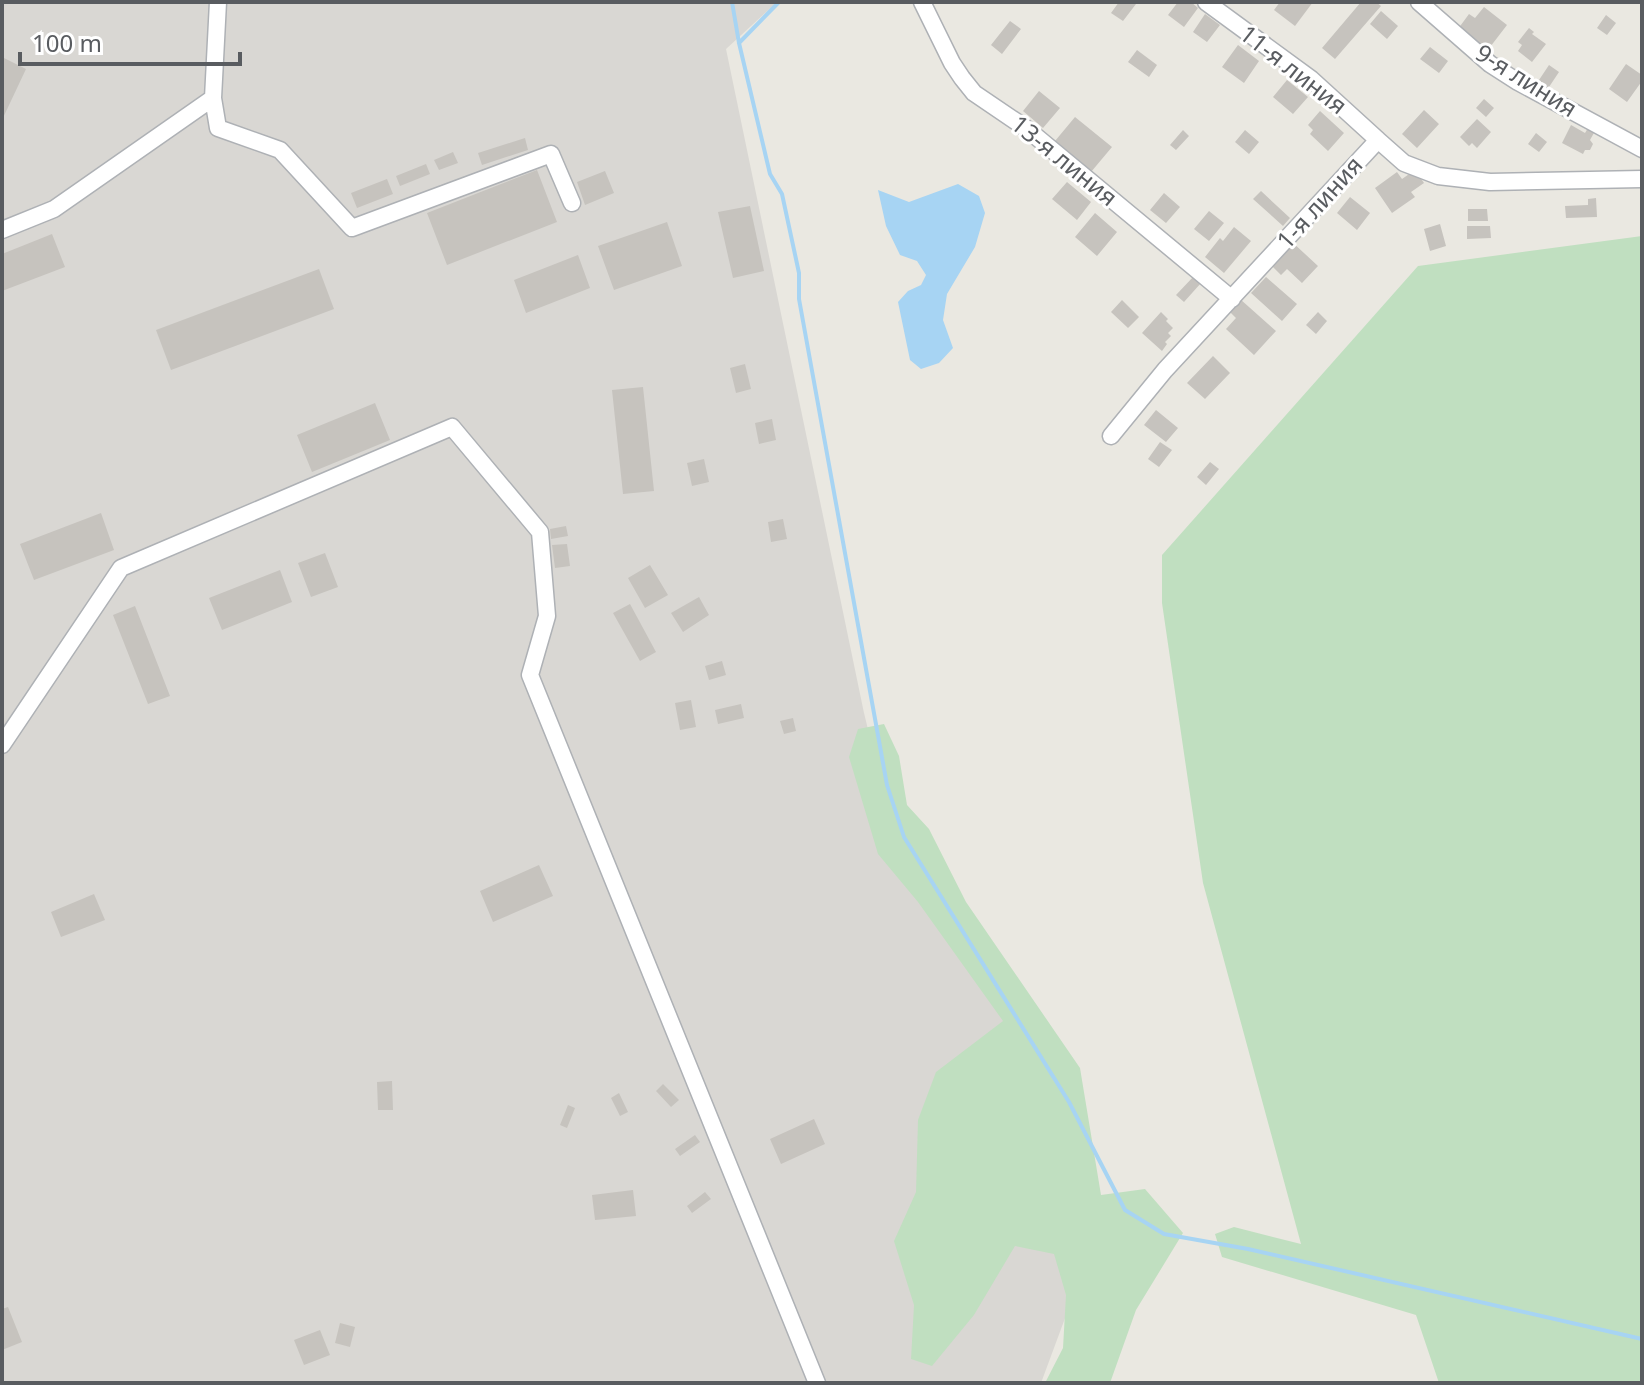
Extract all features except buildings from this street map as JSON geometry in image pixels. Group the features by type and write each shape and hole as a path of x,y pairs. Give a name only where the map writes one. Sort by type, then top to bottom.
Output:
{"street":[{"path":"218,2 213,98 218,128"},
{"name":"13-я линия","path":"922,2 952,63 974,93 1027,129 1232,299"},
{"name":"11-я линия","path":"1206,2 1311,79 1378,140"},
{"name":"9-я линия","path":"1419,2 1490,64 1642,149"},
{"path":"2,230 54,209 213,98"},
{"path":"192,113 218,128 280,150 352,228 551,154 572,203"},
{"name":"1-я линия","path":"1111,436 1165,370 1378,140 1404,163 1438,176 1490,182 1642,179"},
{"path":"2,745 121,568 452,427 540,532 547,616 530,675 817,1383"}],"shaded area":[{"path":"2,2 777,2 726,49 864,713 898,852 1055,1086 1071,1302 1041,1383 2,1383"}],"green space":[{"path":"1642,236 1642,1383 1439,1383 1416,1315 1222,1257 1215,1234 1234,1227 1301,1244 1203,883 1162,603 1162,555 1418,266"},
{"path":"884,724 899,756 907,805 929,829 966,902 1080,1068 1101,1195 1145,1189 1183,1233 1136,1310 1110,1383 1045,1383 1063,1348 1066,1295 1054,1254 1015,1246 974,1315 932,1366 911,1359 914,1305 894,1241 916,1192 918,1120 936,1072 1003,1021 918,902 878,854 849,757 858,729"}],"water":[{"path":"958,184 979,196 985,213 975,247 947,294 943,320 953,348 939,363 921,369 910,360 898,302 908,291 921,285 926,275 917,261 900,255 886,226 878,190 909,202"}],"waterway":[{"path":"732,2 770,174 782,194 799,273 799,299 887,785 904,837 1069,1102 1125,1210 1164,1234 1248,1249 1642,1339"},
{"path":"739,43 779,2"}]}
